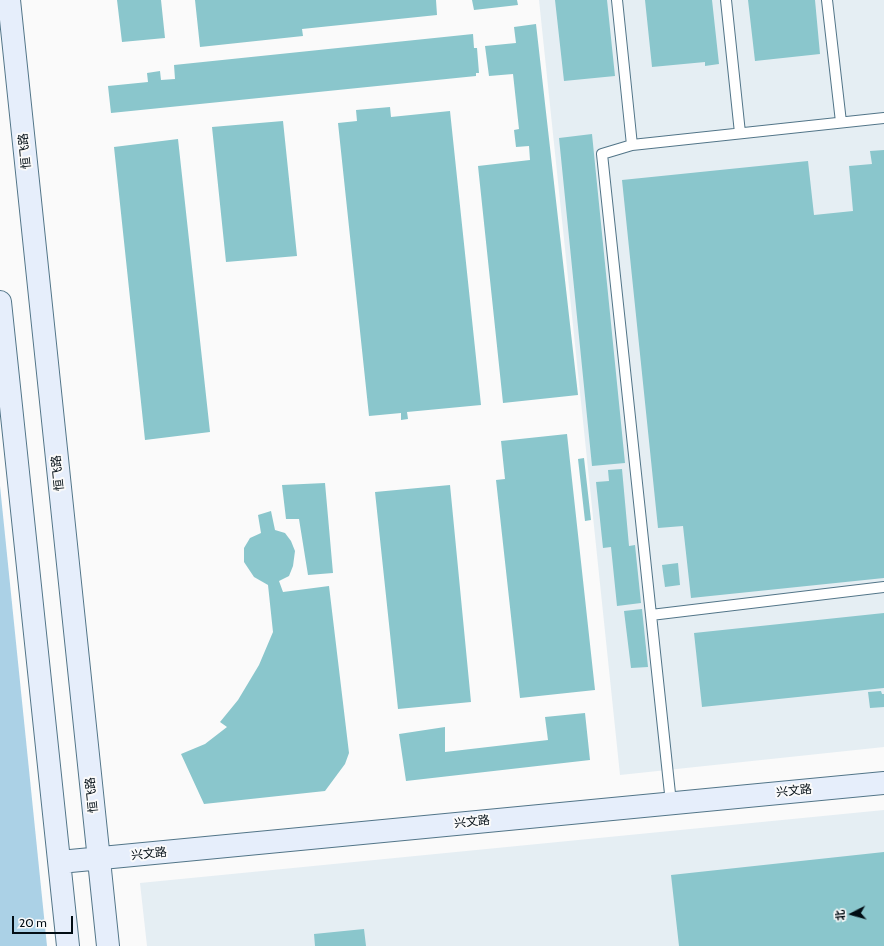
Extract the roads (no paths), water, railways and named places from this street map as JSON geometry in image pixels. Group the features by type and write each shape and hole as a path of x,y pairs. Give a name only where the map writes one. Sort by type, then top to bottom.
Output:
{"main road":[{"name":"恒飞路","path":"9,0 108,946"},
{"path":"0,302 68,946"},
{"name":"兴文路","path":"60,862 884,783"}],"lane":[{"path":"617,0 632,145"},
{"path":"726,0 740,133"},
{"path":"827,0 841,122"},
{"path":"671,803 602,154 632,145 884,118"},
{"path":"651,615 884,587"}]}
